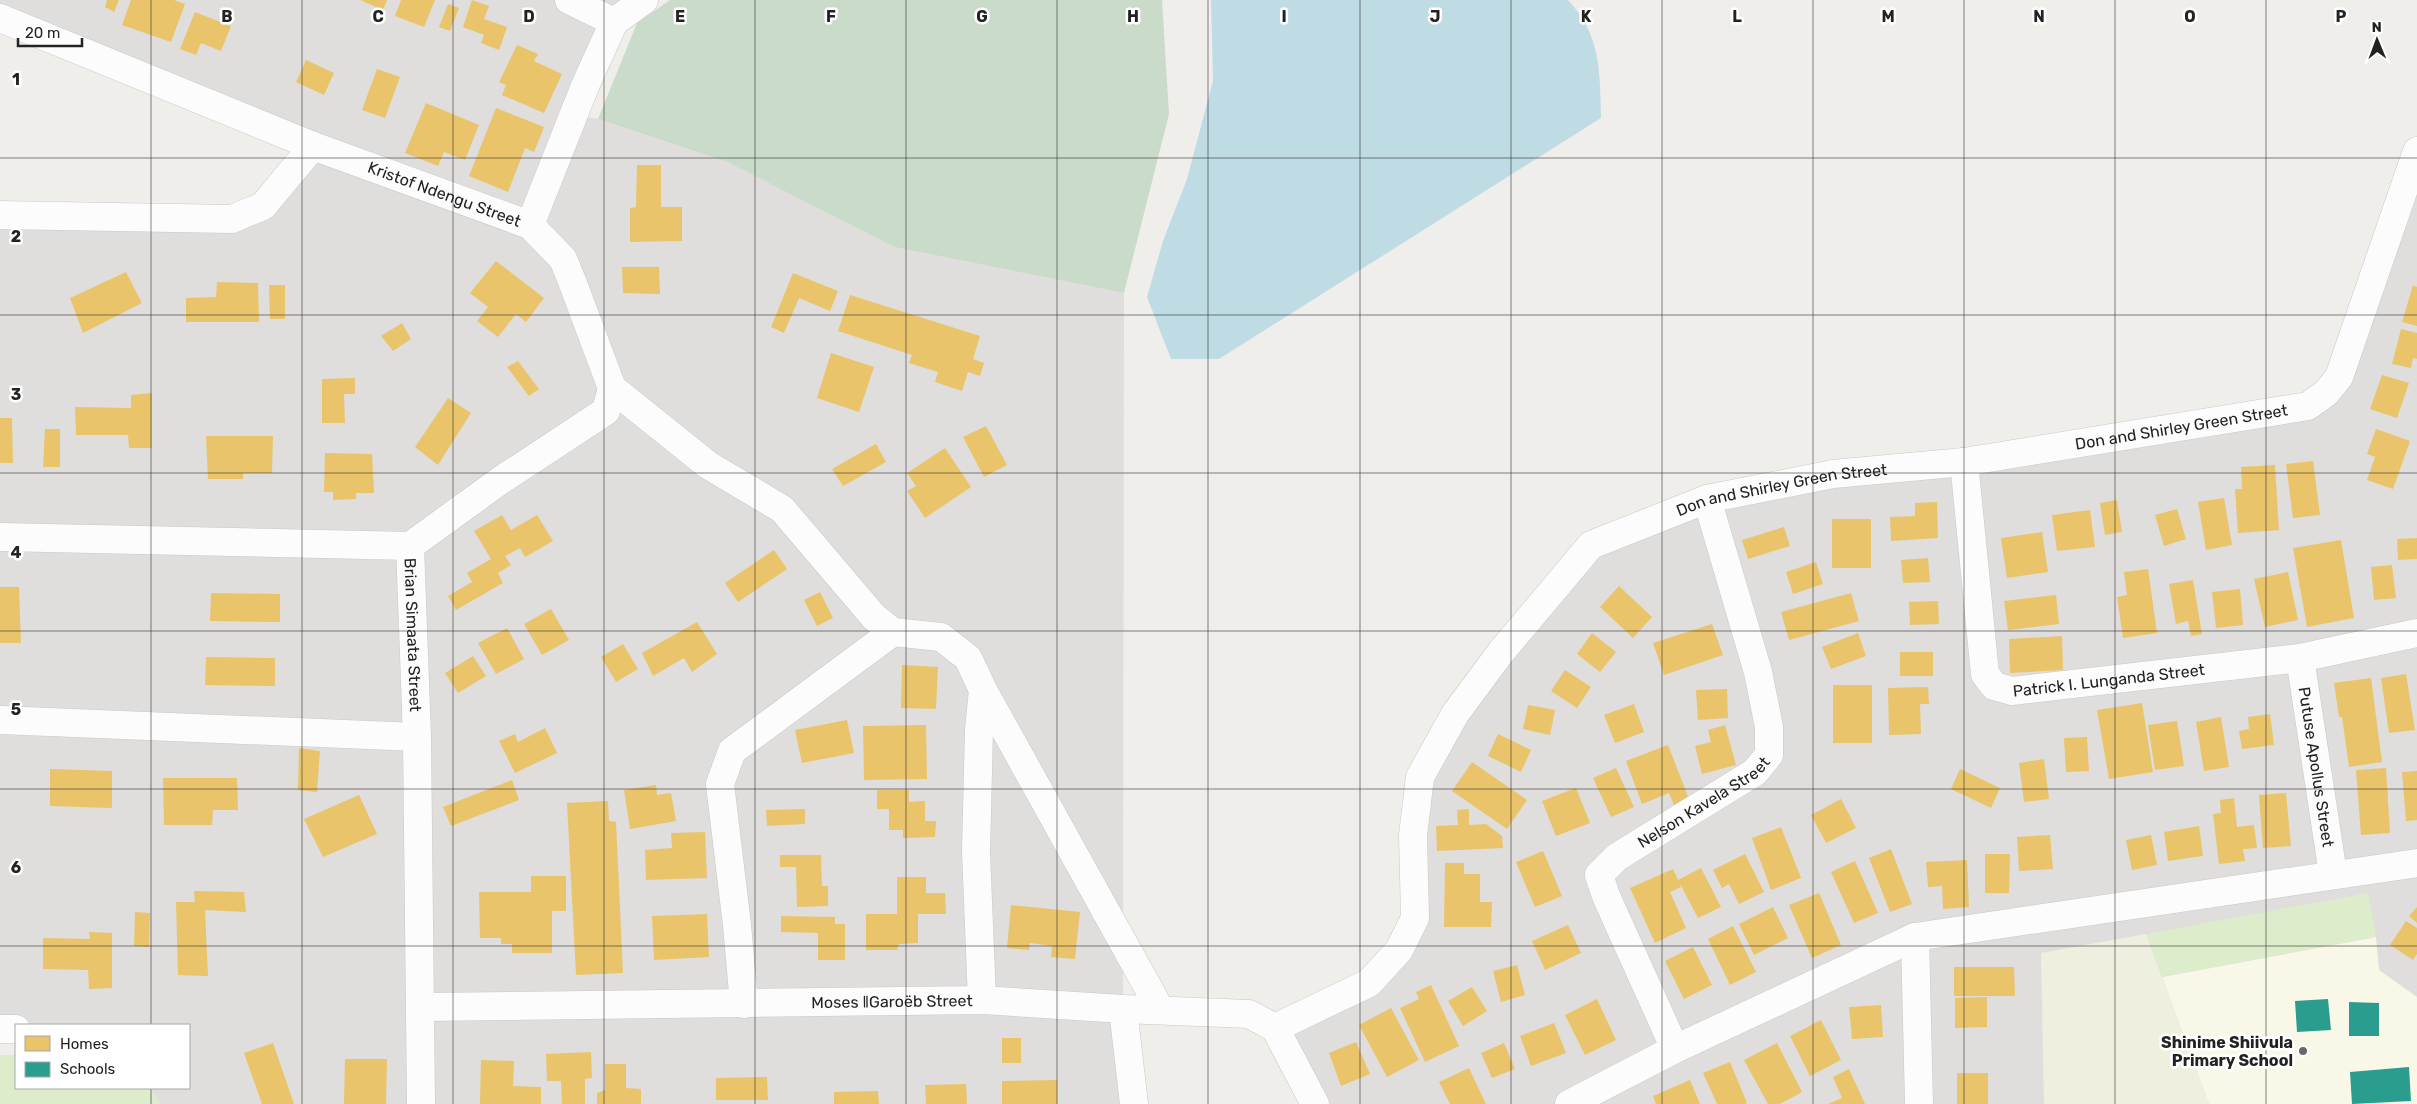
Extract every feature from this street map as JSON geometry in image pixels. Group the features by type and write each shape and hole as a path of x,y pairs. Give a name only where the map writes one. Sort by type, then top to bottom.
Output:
{"street":[{"path":"569,0 614,22"},
{"path":"530,225 585,86 614,22 644,0"},
{"name":"Kristof Ndengu Street","path":"0,18 313,146 530,225 563,259 612,388"},
{"path":"0,214 232,219 263,206 313,146"},
{"name":"Don and Shirley Green Street","path":"1275,1028 1369,983 1400,950 1415,918 1413,835 1420,777 1455,714 1501,652 1552,589 1591,545 1708,499 1833,474 1964,462 2308,406 2326,393 2339,377 2417,151"},
{"path":"410,546 501,480 606,411 612,388 708,465 782,509 874,617 893,632 941,638 968,658 982,690 1160,1010"},
{"name":"Patrick I. Lunganda Street","path":"1964,462 1985,674 1994,686 2012,691 2300,658 2417,633"},
{"name":"Nelson Kavela Street","path":"1675,1049 1606,896 1599,875 1617,857 1756,772 1769,755 1769,727 1758,672 1708,499"},
{"name":"Brian Simaata Street","path":"0,537 410,546 417,737 421,1104"},
{"path":"744,1004 738,926 720,784 732,751 893,632"},
{"name":"Putuse Apollus Street","path":"2300,658 2333,874"},
{"path":"982,690 979,730 976,852 982,1000"},
{"path":"0,720 417,737"},
{"path":"1577,1102 1675,1049 1915,938 2333,874 2417,863"},
{"path":"1915,938 1919,1104"},
{"name":"Moses ǁGaroëb Street","path":"421,1007 982,1000 1122,1009 1249,1014 1275,1028"},
{"path":"1122,1009 1134,1104"},
{"path":"1275,1028 1315,1104"},
{"path":"0,1029 15,1029"}],"shaded area":[{"path":"0,0 644,0 573,115 598,119 727,162 894,247 1124,293 1123,1009 1134,1104 160,1104 151,1089 190,1089 190,1024 15,1024 0,1029 0,215 232,219 313,146 0,18"},
{"path":"2417,151 2417,1104 1315,1104 1275,1028 1399,950 1420,777 1591,545 1707,499 2326,393"},
{"name":"Shinime Shiivula Primary School","path":"2376,937 2379,970 2417,997 2417,1104 2209,1104 2162,977"}],"green space":[{"path":"670,0 1162,0 1169,114 1124,293 894,247 727,162 598,119 637,23"},
{"path":"2368,893 2376,937 2162,977 2146,934"},
{"path":"2146,934 2209,1104 2044,1104 2041,953"},
{"path":"0,1055 15,1055 15,1089 151,1089 160,1104 0,1104"}],"water":[{"path":"1211,0 1568,0 1579,13 1593,41 1599,70 1601,118 1219,359 1171,359 1147,297 1163,241 1187,179 1213,81"}],"building: Homes":[{"path":"107,0 119,0 114,12 105,7"},
{"path":"131,0 174,0 185,4 171,42 122,25"},
{"path":"360,0 387,0 383,10"},
{"path":"401,0 435,0 424,27 395,16"},
{"path":"472,0 489,6 484,19 507,27 499,50 481,43 484,35 463,27"},
{"path":"448,4 459,8 450,31 439,27"},
{"path":"195,12 231,26 221,51 201,43 196,55 180,49"},
{"path":"517,45 538,54 534,61 562,74 544,113 502,95 506,85 499,82"},
{"path":"306,60 334,73 324,95 296,82"},
{"path":"377,69 400,77 385,118 362,110"},
{"path":"426,103 479,125 465,160 444,152 438,166 405,153"},
{"path":"496,108 544,127 534,152 525,148 508,192 469,176"},
{"path":"637,165 661,165 661,207 682,207 682,241 630,242 630,208 636,207"},
{"path":"496,261 544,298 526,322 516,314 498,337 477,321 488,307 470,293"},
{"path":"622,267 659,267 660,294 623,293"},
{"path":"126,272 142,303 83,333 70,298"},
{"path":"793,273 838,291 830,311 799,298 784,333 771,327"},
{"path":"217,282 258,283 259,322 186,322 186,298 216,297"},
{"path":"269,285 285,285 285,319 270,319"},
{"path":"2413,285 2417,287 2417,326 2402,322"},
{"path":"850,295 980,336 973,359 984,363 980,376 968,372 962,391 935,382 938,372 909,363 912,355 838,331"},
{"path":"402,323 411,339 393,351 381,336"},
{"path":"2401,329 2417,333 2417,359 2413,358 2411,368 2392,364"},
{"path":"831,353 874,367 859,412 817,398"},
{"path":"518,361 539,389 529,396 507,367"},
{"path":"2382,375 2409,383 2397,418 2370,409"},
{"path":"355,378 355,394 344,394 345,423 322,423 322,379"},
{"path":"152,393 152,448 129,448 128,435 76,435 75,407 131,408 131,395"},
{"path":"448,398 471,413 438,465 415,447"},
{"path":"0,418 12,418 13,463 0,463"},
{"path":"986,426 1007,465 984,477 963,437"},
{"path":"45,429 60,429 60,467 43,467"},
{"path":"2376,429 2410,441 2393,489 2367,480 2375,457 2367,454"},
{"path":"206,436 273,436 272,473 243,473 243,479 208,479"},
{"path":"876,444 886,462 843,486 832,469"},
{"path":"945,448 971,487 925,518 907,491 916,486 907,473"},
{"path":"325,453 372,454 374,493 356,493 356,499 333,500 333,492 324,492"},
{"path":"2313,461 2320,515 2293,518 2286,464"},
{"path":"2275,465 2279,530 2238,533 2235,489 2242,489 2241,467"},
{"path":"2224,498 2232,545 2206,550 2198,502"},
{"path":"2117,500 2122,532 2105,535 2100,503"},
{"path":"1937,502 1938,538 1891,541 1890,517 1915,516 1915,503"},
{"path":"2177,509 2186,539 2164,546 2155,515"},
{"path":"2090,510 2095,547 2057,551 2052,515"},
{"path":"502,515 511,530 537,515 553,541 525,557 520,548 505,556 511,565 498,573 503,583 456,610 448,596 472,582 467,573 491,559 474,531"},
{"path":"1832,519 1871,519 1871,568 1832,568"},
{"path":"1784,527 1790,546 1748,559 1742,540"},
{"path":"2042,532 2048,572 2007,578 2001,538"},
{"path":"2417,538 2417,559 2398,560 2397,539"},
{"path":"2341,540 2354,618 2307,627 2293,548"},
{"path":"774,550 787,569 738,602 725,583"},
{"path":"1928,558 1930,582 1903,583 1901,560"},
{"path":"1816,562 1823,584 1793,594 1786,572"},
{"path":"2392,565 2396,598 2374,600 2371,567"},
{"path":"2148,569 2157,633 2123,638 2117,597 2127,595 2124,572"},
{"path":"2288,572 2298,620 2265,627 2254,579"},
{"path":"2193,580 2202,634 2191,636 2188,621 2176,624 2169,584"},
{"path":"1619,586 1652,617 1633,638 1600,607"},
{"path":"0,587 19,587 21,643 0,643"},
{"path":"2240,589 2243,625 2216,628 2212,592"},
{"path":"820,592 833,618 817,626 804,600"},
{"path":"211,593 280,594 280,622 210,621"},
{"path":"1851,593 1859,621 1789,640 1781,612"},
{"path":"2056,595 2059,624 2008,630 2004,601"},
{"path":"1938,601 1939,624 1910,625 1909,602"},
{"path":"551,609 569,640 542,655 524,624"},
{"path":"697,622 717,654 692,672 684,658 653,676 642,653"},
{"path":"1712,624 1723,655 1664,675 1653,643"},
{"path":"507,628 524,659 496,674 478,643"},
{"path":"1592,633 1616,652 1600,672 1577,654"},
{"path":"1858,633 1866,656 1831,669 1822,647"},
{"path":"2062,636 2063,670 2010,673 2009,639"},
{"path":"623,644 638,669 616,682 601,657"},
{"path":"1900,652 1933,652 1933,676 1900,676"},
{"path":"473,656 486,676 458,693 445,673"},
{"path":"206,657 275,658 275,686 205,685"},
{"path":"902,665 938,667 936,709 901,708"},
{"path":"1565,670 1591,687 1577,708 1551,691"},
{"path":"2406,674 2415,730 2389,733 2381,678"},
{"path":"2371,678 2382,762 2349,767 2342,717 2339,717 2334,683"},
{"path":"1833,685 1872,685 1872,743 1833,743"},
{"path":"1928,687 1929,704 1920,704 1921,734 1889,735 1888,688"},
{"path":"1727,689 1728,718 1698,720 1696,690"},
{"path":"2142,703 2153,772 2109,779 2097,710"},
{"path":"1634,704 1644,732 1615,743 1604,715"},
{"path":"1528,705 1555,710 1550,735 1523,729"},
{"path":"2270,714 2274,745 2242,749 2239,731 2249,729 2248,717"},
{"path":"2221,717 2229,767 2204,771 2196,722"},
{"path":"847,720 854,753 802,763 795,730"},
{"path":"2177,721 2184,766 2155,770 2148,725"},
{"path":"926,725 927,779 864,780 863,726"},
{"path":"1725,725 1736,765 1702,774 1695,746 1711,742 1708,730"},
{"path":"545,728 557,753 515,773 499,741 515,734 518,742"},
{"path":"1498,734 1531,750 1521,772 1488,756"},
{"path":"2087,737 2089,771 2066,772 2064,738"},
{"path":"1668,745 1689,799 1674,805 1669,793 1642,804 1626,761"},
{"path":"299,748 320,751 317,792 298,790"},
{"path":"2044,759 2049,799 2024,802 2019,763"},
{"path":"1472,762 1527,800 1507,829 1452,791"},
{"path":"1616,768 1634,807 1611,817 1593,778"},
{"path":"2386,768 2390,833 2361,835 2356,770"},
{"path":"50,769 112,771 112,808 50,806"},
{"path":"1960,769 2000,788 1991,808 1951,789"},
{"path":"2417,771 2417,820 2406,821 2402,772"},
{"path":"163,778 237,778 238,810 213,810 212,825 164,825"},
{"path":"512,780 519,800 451,826 443,807"},
{"path":"656,785 657,795 671,793 676,821 630,829 624,790"},
{"path":"1576,788 1590,823 1556,836 1542,801"},
{"path":"877,790 909,790 909,802 925,801 925,821 936,821 935,837 903,838 903,830 889,830 889,809 877,809"},
{"path":"2286,793 2291,846 2263,848 2259,795"},
{"path":"359,795 377,834 323,857 304,819"},
{"path":"2234,798 2237,827 2254,825 2257,848 2243,849 2245,861 2219,864 2213,814 2221,813 2220,800"},
{"path":"1841,799 1856,828 1826,843 1811,815"},
{"path":"608,801 609,821 616,822 623,973 576,975 567,803"},
{"path":"805,809 805,824 767,826 766,810"},
{"path":"1469,809 1469,825 1486,824 1502,836 1503,848 1437,851 1436,826 1458,825 1457,810"},
{"path":"2199,826 2203,856 2168,861 2164,832"},
{"path":"1781,827 1801,878 1771,890 1752,838"},
{"path":"705,832 707,878 646,880 645,850 672,848 671,833"},
{"path":"2050,835 2053,869 2019,871 2017,837"},
{"path":"2151,835 2157,865 2132,870 2126,840"},
{"path":"1891,849 1912,904 1890,912 1869,858"},
{"path":"1543,851 1562,896 1535,907 1516,862"},
{"path":"1745,854 1764,892 1739,904 1729,884 1722,888 1713,870"},
{"path":"1985,854 2010,854 2009,893 1985,893"},
{"path":"780,855 821,855 822,886 828,886 828,906 797,907 796,867 780,867"},
{"path":"1967,860 1969,907 1943,909 1942,886 1928,887 1926,862"},
{"path":"1855,861 1878,913 1854,923 1831,872"},
{"path":"1445,863 1464,863 1464,874 1480,874 1480,902 1492,902 1491,927 1444,927"},
{"path":"1701,868 1721,907 1698,918 1679,882 1681,887 1670,892 1686,928 1655,943 1630,888 1673,869 1678,880"},
{"path":"531,876 566,876 566,911 552,911 552,953 512,953 512,944 501,944 501,938 480,938 479,892 531,892"},
{"path":"897,877 926,877 926,893 945,893 946,914 918,914 918,943 899,944 897,950 866,950 866,914 897,914"},
{"path":"194,891 244,892 246,912 205,910 208,976 178,975 176,902 195,902"},
{"path":"1819,893 1841,945 1812,958 1789,905"},
{"path":"1011,905 1080,912 1075,959 1051,957 1052,946 1030,943 1029,950 1007,948"},
{"path":"1773,907 1788,938 1754,955 1739,924"},
{"path":"2417,907 2417,923 2409,916"},
{"path":"135,912 150,913 149,947 134,946"},
{"path":"707,914 709,957 654,960 652,916"},
{"path":"781,916 835,917 835,924 845,924 845,960 818,960 818,933 781,932"},
{"path":"2406,921 2417,928 2417,954 2413,960 2390,945"},
{"path":"1568,925 1581,953 1545,970 1532,941"},
{"path":"1733,926 1756,972 1730,985 1708,939"},
{"path":"89,932 112,933 112,988 89,989 88,970 43,969 43,938 90,939"},
{"path":"1693,947 1712,985 1684,999 1665,961"},
{"path":"1517,965 1525,995 1501,1002 1493,971"},
{"path":"1954,967 2014,967 2015,996 1954,996"},
{"path":"1431,985 1459,1046 1425,1062 1400,1008 1419,999 1416,992"},
{"path":"1472,987 1487,1011 1463,1026 1448,1001"},
{"path":"1987,997 1987,1027 1955,1028 1955,998"},
{"path":"1597,999 1616,1040 1585,1055 1565,1015"},
{"path":"1881,1005 1883,1037 1852,1039 1849,1007"},
{"path":"1391,1008 1419,1060 1387,1077 1359,1025"},
{"path":"1821,1020 1841,1060 1810,1076 1790,1036"},
{"path":"1554,1023 1566,1053 1531,1066 1520,1036"},
{"path":"1002,1038 1021,1038 1021,1063 1002,1063"},
{"path":"1356,1042 1370,1074 1341,1086 1329,1053"},
{"path":"273,1043 294,1104 262,1104 244,1053"},
{"path":"1504,1043 1515,1069 1492,1078 1481,1053"},
{"path":"1777,1043 1802,1092 1780,1104 1768,1104 1744,1060"},
{"path":"591,1052 592,1078 585,1079 585,1104 562,1104 561,1081 547,1081 546,1054"},
{"path":"345,1059 387,1059 386,1104 344,1104"},
{"path":"481,1060 514,1061 513,1086 541,1087 541,1104 480,1104"},
{"path":"1730,1062 1747,1103 1717,1104 1703,1073"},
{"path":"605,1064 626,1064 626,1088 641,1089 641,1104 597,1104 597,1093 605,1090"},
{"path":"1469,1068 1486,1104 1450,1104 1439,1082"},
{"path":"1849,1069 1865,1104 1828,1104 1842,1098 1833,1077"},
{"path":"1957,1073 1988,1073 1988,1104 1957,1104"},
{"path":"767,1077 768,1100 716,1100 716,1078"},
{"path":"1057,1080 1057,1104 1002,1104 1002,1081"},
{"path":"1690,1080 1700,1104 1656,1104 1653,1096"},
{"path":"966,1084 967,1104 926,1104 925,1085"},
{"path":"878,1091 879,1104 834,1104 834,1092"}],"building: Schools":[{"path":"2328,999 2331,1030 2297,1032 2295,1001"},
{"path":"2349,1002 2379,1003 2379,1036 2349,1036"},
{"path":"2409,1067 2411,1101 2352,1104 2350,1072"}],"place":[{"name":"Shinime Shiivula Primary School","path":"2303,1051"}]}
